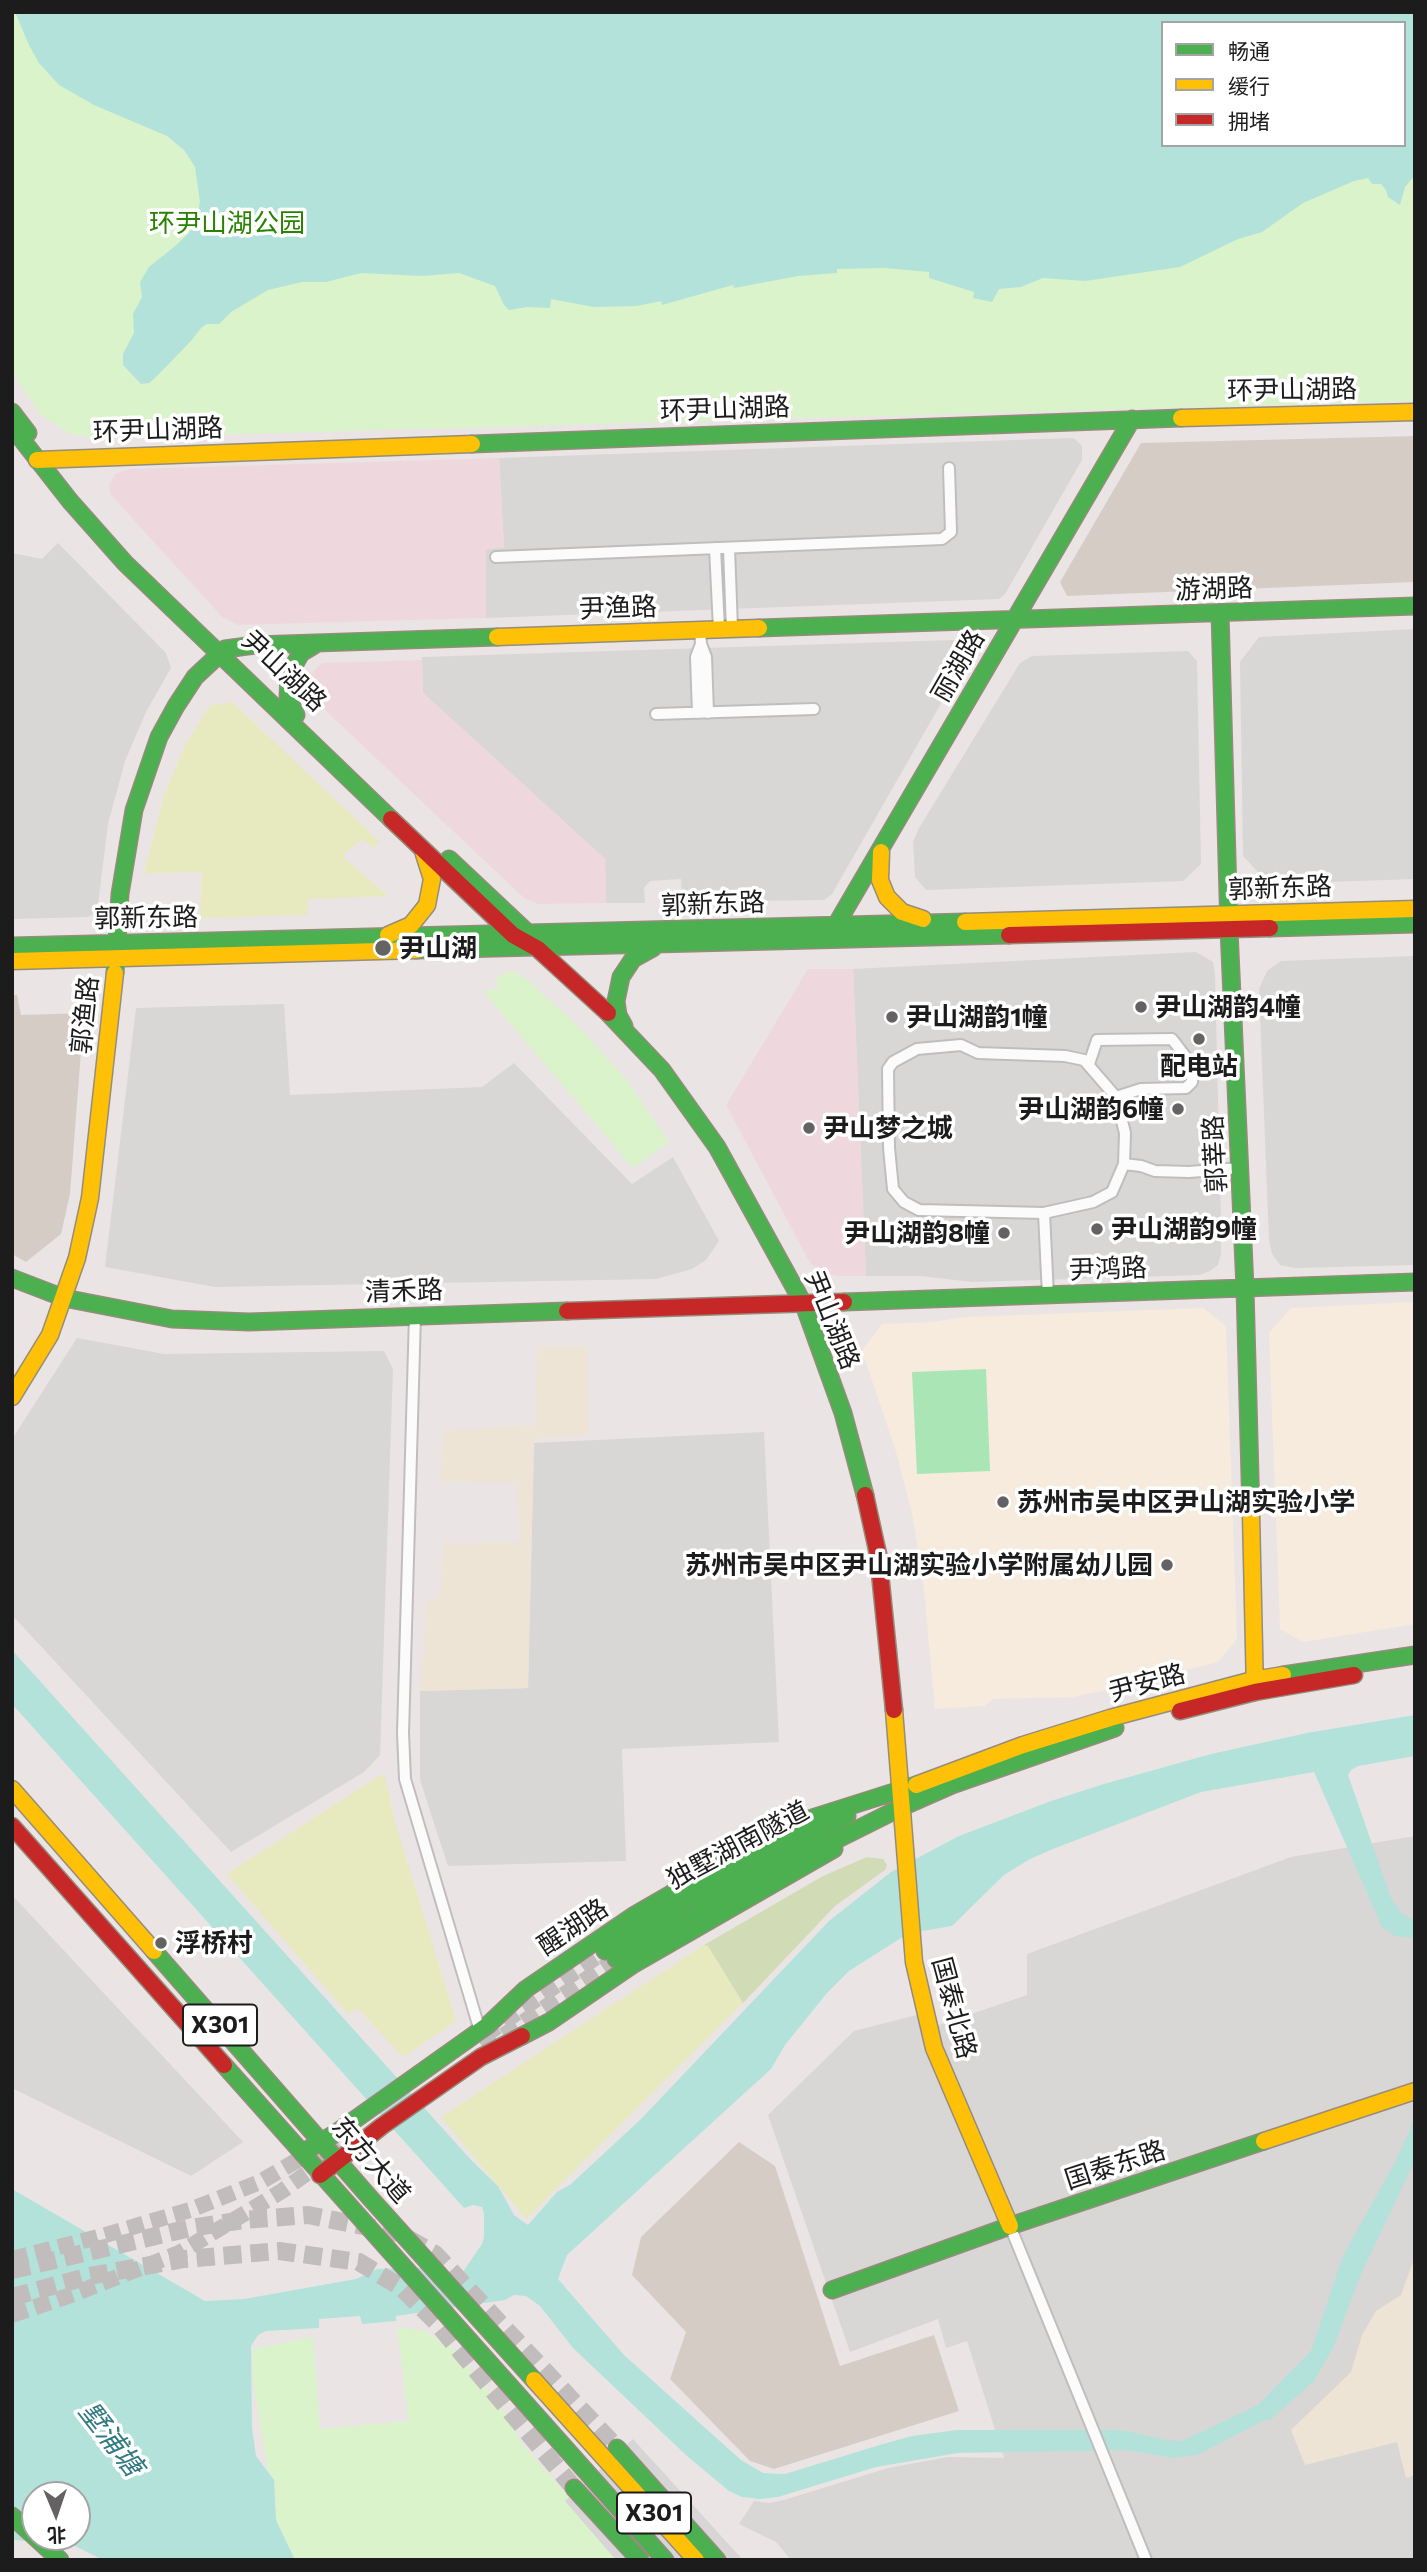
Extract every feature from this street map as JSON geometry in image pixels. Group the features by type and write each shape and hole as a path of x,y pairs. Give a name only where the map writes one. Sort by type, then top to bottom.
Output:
{"main road":[{"name":"尹山湖路","path":"12,412 42,460"},
{"name":"环尹山湖路","path":"42,460 1132,419 1415,412"},
{"name":"丽湖路","path":"836,932 881,846 1132,419"},
{"name":"尹山湖路","path":"12,428 221,651 422,849 513,935 534,942"},
{"name":"游湖路","path":"1014,618 1415,606"},
{"name":"郭莘路","path":"1220,613 1229,922 1245,1288 1254,1686"},
{"name":"尹渔路","path":"221,651 255,645 317,643 700,637 725,629 1014,618"},
{"path":"296,715 288,698 289,674 301,653 317,643"},
{"name":"尹山湖路","path":"221,651 296,715 627,1031 662,1070 717,1147 804,1305 843,1413 862,1479 878,1554 890,1652 901,1799"},
{"name":"郭渔路","path":"12,1397 50,1335 77,1258 90,1198 124,858 134,810 159,737 195,677 221,651"},
{"path":"881,846 879,872 882,889 887,897 902,912 936,922"},
{"path":"382,938 411,925 428,905 432,879 422,849"},
{"name":"郭新东路","path":"12,946 116,951 534,942 1229,922 1415,908"},
{"name":"郭新东路","path":"534,942 659,945 936,922 1415,924"},
{"name":"郭新东路","path":"12,961 116,951 382,938 513,935"},
{"path":"627,1031 618,1015 616,1001 621,977 633,958 659,945"},
{"name":"清禾路","path":"12,1278 64,1298 172,1319 249,1322 804,1305"},
{"name":"尹鸿路","path":"804,1305 1415,1282"},
{"name":"尹安路","path":"901,1799 1023,1745 1110,1718 1254,1686 1415,1655"},
{"name":"尹安路","path":"1254,1686 1415,1665"},
{"name":"东方大道","path":"12,1789 371,2199 429,2260 696,2560"},
{"path":"320,2175 382,2126 481,2057 550,2022 634,1964 793,1874 901,1799"},
{"name":"国泰北路","path":"901,1799 914,1962 934,2048 1010,2226"},
{"name":"独墅湖南隧道","path":"610,1955 647,1922 723,1879 807,1835 901,1799"},
{"name":"醒湖路","path":"302,2153 480,2031 526,1989 634,1916 729,1861 812,1818 901,1799"},
{"name":"东方大道","path":"12,1826 665,2560"},
{"name":"国泰东路","path":"832,2290 1010,2226 1415,2091"},
{"path":"617,2448 717,2560"},
{"path":"574,2488 640,2560"}],"street":[{"path":"496,557 942,539 949,535 952,528 949,468"},
{"path":"715,548 725,629"},
{"path":"725,629 729,548"},
{"path":"700,637 696,657 703,713"},
{"path":"656,714 814,709"},
{"path":"1089,1064 1097,1040 1172,1040 1188,1059 1193,1070 1192,1082 1186,1088 1141,1089 1116,1097"},
{"path":"961,1045 978,1052 1065,1056 1084,1060 1089,1064 1116,1097 1125,1133 1124,1164 1112,1192 1093,1202 1044,1213 919,1210 904,1202 893,1189 889,1148 888,1069 893,1062 917,1049 961,1045"},
{"path":"1124,1164 1155,1171 1189,1172 1240,1168"},
{"path":"1044,1213 1048,1296"},
{"path":"415,1315 403,1733 405,1779 480,2031"},
{"path":"1010,2226 1146,2560"}],"shaded area":[{"path":"1415,436 1415,582 1067,596 1060,582 1141,443"},
{"path":"1071,438 1082,446 1082,460 1005,594 999,599 486,618 486,549 504,547 499,458"},
{"path":"499,458 504,548 486,549 486,618 238,625 222,617 111,495 109,485 115,474 129,469"},
{"path":"58,543 166,653 171,668 146,712 125,761 108,824 97,912 88,917 12,919 12,553 42,559"},
{"path":"1415,629 1415,879 1269,884 1243,856 1240,662 1259,637"},
{"path":"959,640 966,645 967,658 832,894 824,900 682,902 681,879 650,881 644,888 645,903 606,903 605,859 423,693 422,657"},
{"path":"1188,651 1197,661 1201,864 1183,881 926,890 915,877 913,842 1020,663 1032,656"},
{"path":"422,660 423,693 605,859 606,903 538,904 524,898 309,695 309,675 322,663"},
{"path":"1196,952 1213,962 1215,975 1221,1224 1221,1254 1218,1265 1200,1275 972,1282 921,1276 866,1276 853,969"},
{"path":"1415,956 1415,1265 1295,1268 1280,1265 1272,1254 1269,1240 1259,989 1267,971 1281,961"},
{"name":"尹山梦之城","path":"808,969 853,969 866,1276 837,1276 823,1272 810,1263 726,1105"},
{"path":"12,995 17,995 21,1015 84,1013 70,1194 61,1234 26,1262 12,1254"},
{"path":"284,1004 290,1095 482,1087 514,1063 632,1184 673,1157 719,1241 706,1260 692,1269 656,1279 215,1287 105,1267 136,1008"},
{"path":"1415,1302 1415,1624 1303,1642 1280,1629 1269,1333 1291,1308"},
{"name":"苏州市吴中区尹山湖实验小学","path":"1203,1308 1226,1326 1237,1639 1218,1662 1106,1690 1073,1697 993,1699 984,1706 935,1709 923,1580 912,1513 895,1448 862,1351 882,1324 932,1322 965,1317"},
{"path":"77,1338 164,1354 384,1351 393,1369 380,1755 364,1772 231,1852 12,1615 12,1439"},
{"path":"537,1346 587,1346 589,1435 534,1439 528,1688 420,1691 427,1601 439,1597 444,1544 520,1542 517,1483 439,1481 444,1431 535,1425"},
{"path":"764,1432 779,1742 622,1749 626,1861 448,1866 420,1780 420,1691 528,1688 534,1443"},
{"path":"1415,1836 1415,2560 791,2560 776,2542 739,2524 754,2501 769,2503 784,2500 888,2468 948,2457 1004,2458 967,2341 946,2348 938,2319 850,2352 768,2115 854,2031 932,2011 936,2026 1027,1995 1027,1954 1291,1857"},
{"path":"12,1895 243,2142 191,2176 12,2088"},
{"path":"739,2142 775,2166 840,2366 934,2335 959,2411 774,2469 750,2461 670,2379 686,2332 632,2275 641,2237"},
{"path":"1415,2256 1415,2475 1406,2478 1397,2442 1305,2465 1291,2430 1351,2372 1362,2335 1376,2311 1401,2295"}],"green space":[{"name":"环尹山湖公园","path":"12,12 1415,12 1415,401 97,438 71,434 41,415 12,373"},
{"path":"232,702 380,842 373,848 362,839 342,856 388,896 307,899 308,915 200,918 202,872 144,873 164,796 185,745 210,706"},
{"path":"512,971 528,980 577,1025 625,1078 669,1142 633,1168 483,991 499,989 496,977"},
{"path":"986,1369 990,1471 917,1474 912,1372"},
{"path":"384,1773 394,1818 456,2021 403,2057 357,2008 348,2014 227,1874"},
{"path":"867,1857 883,1859 887,1865 885,1870 835,1906 743,2003 708,1946 704,1945 823,1876"},
{"path":"704,1945 708,1946 743,2003 526,2219 441,2117"},
{"path":"397,2327 424,2331 448,2344 497,2399 522,2444 624,2560 295,2560 276,2520 275,2484 269,2474 253,2382 253,2349 313,2337 320,2429 409,2421"}],"water":[{"path":"15,12 1415,12 1415,175 1405,187 1400,205 1388,197 1381,184 1372,184 1368,178 1354,181 1303,203 1262,232 1238,239 1180,267 1085,281 1043,278 1021,287 999,289 992,302 973,298 974,292 929,278 929,272 885,268 837,269 837,273 798,276 734,288 733,285 662,305 661,301 636,306 594,307 551,299 550,308 527,307 509,310 495,286 459,273 422,276 361,273 326,282 302,282 268,290 231,312 219,324 202,327 156,377 149,383 141,384 123,365 123,354 134,333 133,314 142,297 140,282 149,267 189,233 196,221 200,202 195,167 184,150 167,136 94,105 59,85 39,63"},
{"name":"墅浦塘","path":"12,1650 472,2161 498,2186 514,2215 528,2225 557,2192 571,2184 641,2119 829,1921 891,1872 959,1836 1104,1784 1211,1754 1307,1733 1415,1715 1415,1756 1358,1766 1348,1775 1391,1898 1401,1913 1415,1921 1415,1938 1395,1936 1382,1927 1314,1772 1201,1792 1030,1859 1004,1875 952,1926 901,1938 849,1971 827,1993 785,2045 771,2069 567,2255 558,2279 624,2355 741,2460 763,2473 785,2474 912,2436 957,2430 1121,2430 1182,2441 1258,2405 1311,2351 1342,2258 1395,2162 1415,2119 1415,2160 1360,2276 1334,2346 1314,2381 1270,2420 1265,2420 1197,2455 1174,2458 1126,2450 958,2453 876,2467 778,2497 742,2497 729,2491 687,2456 573,2348 540,2306 526,2296 514,2295 505,2300 396,2316 396,2321 362,2324 360,2316 319,2319 319,2328 266,2331 258,2335 251,2346 252,2428 256,2456 274,2480 276,2520 295,2560 103,2560 85,2551 91,2551 91,2481 21,2481 21,2541 15,2540 12,2538 12,2189 205,2301 244,2299 356,2279 377,2269 441,2267 460,2276 482,2244 484,2213 482,2207 473,2205 464,2208 12,1704"}],"pier":[{"path":"633,2439 743,2560 616,2560 565,2501"}],"tunnel":[{"path":"484,2036 605,1951"},
{"path":"484,2049 616,1959"},
{"path":"12,2315 179,2253 282,2191 342,2148"},
{"path":"12,2259 190,2210 260,2182 315,2150"},
{"path":"12,2270 190,2228 244,2220 308,2215 398,2233 435,2254 617,2448"},
{"path":"12,2297 90,2276 184,2259 279,2251 359,2262 402,2288 436,2322 574,2488"}],"traffic: fast":[{"path":"12,412 28,433"},
{"path":"472,444 1181,418"},
{"path":"836,934 836,925 1132,419"},
{"path":"12,427 70,501 125,563 391,819"},
{"path":"759,628 1415,606"},
{"path":"1220,613 1251,1514"},
{"path":"115,973 120,894 134,810 159,737 176,706 195,677 225,649 255,645 497,637"},
{"path":"296,715 288,698 289,674 301,653 316,644"},
{"path":"449,859 532,937"},
{"path":"12,946 965,922"},
{"path":"1270,928 1415,924"},
{"path":"417,950 1009,935"},
{"path":"624,1026 618,1015 616,1001 621,977 633,959 653,948"},
{"path":"608,1013 662,1070 717,1147 804,1305 843,1413 865,1495"},
{"path":"12,1278 64,1298 172,1319 249,1322 567,1311"},
{"path":"844,1302 1415,1282"},
{"path":"1283,1675 1415,1655"},
{"path":"616,1959 724,1896 902,1807 952,1785 1115,1728"},
{"path":"302,2153 336,2133 488,2025 526,1989 633,1916 728,1861 812,1818 916,1785"},
{"path":"605,1951 686,1899 847,1816"},
{"path":"522,2036 549,2022 634,1964 834,1849"},
{"path":"154,1951 534,2380"},
{"path":"224,2065 665,2560"},
{"path":"832,2290 1010,2226 1264,2141"},
{"path":"617,2448 717,2560"},
{"path":"574,2488 640,2560"},
{"path":"12,2516 21,2524"},
{"path":"50,2551 60,2560"}],"traffic: slow":[{"path":"1181,418 1415,412"},
{"path":"37,460 472,444"},
{"path":"497,637 759,628"},
{"path":"881,852 880,880 887,897 902,912 923,919"},
{"path":"388,935 411,925 427,905 432,879 424,854"},
{"path":"965,922 1415,909"},
{"path":"12,961 417,950"},
{"path":"12,1397 50,1335 77,1258 90,1198 115,973"},
{"path":"1251,1514 1255,1692"},
{"path":"916,1785 1023,1745 1110,1718 1253,1680 1283,1675"},
{"path":"894,1710 914,1962 934,2048 1010,2226"},
{"path":"12,1789 154,1951"},
{"path":"1264,2141 1415,2091"},
{"path":"534,2380 696,2560"}],"traffic: jam":[{"path":"391,819 513,935 538,949 608,1013"},
{"path":"1009,935 1270,928"},
{"path":"567,1311 844,1302"},
{"path":"865,1495 878,1554 894,1710"},
{"path":"1180,1711 1255,1692 1354,1675"},
{"path":"12,1826 224,2065"},
{"path":"320,2175 382,2126 481,2057 522,2036"}],"place":[{"name":"尹山湖","path":"383,948"},
{"name":"尹山湖韵4幢","path":"1141,1007"},
{"name":"尹山湖韵1幢","path":"892,1017"},
{"name":"配电站","path":"1199,1039"},
{"name":"尹山湖韵6幢","path":"1178,1109"},
{"name":"尹山梦之城","path":"809,1128"},
{"name":"尹山湖韵9幢","path":"1097,1229"},
{"name":"尹山湖韵8幢","path":"1004,1233"},
{"name":"苏州市吴中区尹山湖实验小学","path":"1003,1502"},
{"name":"苏州市吴中区尹山湖实验小学附属幼儿园","path":"1167,1565"},
{"name":"浮桥村","path":"161,1943"}]}
